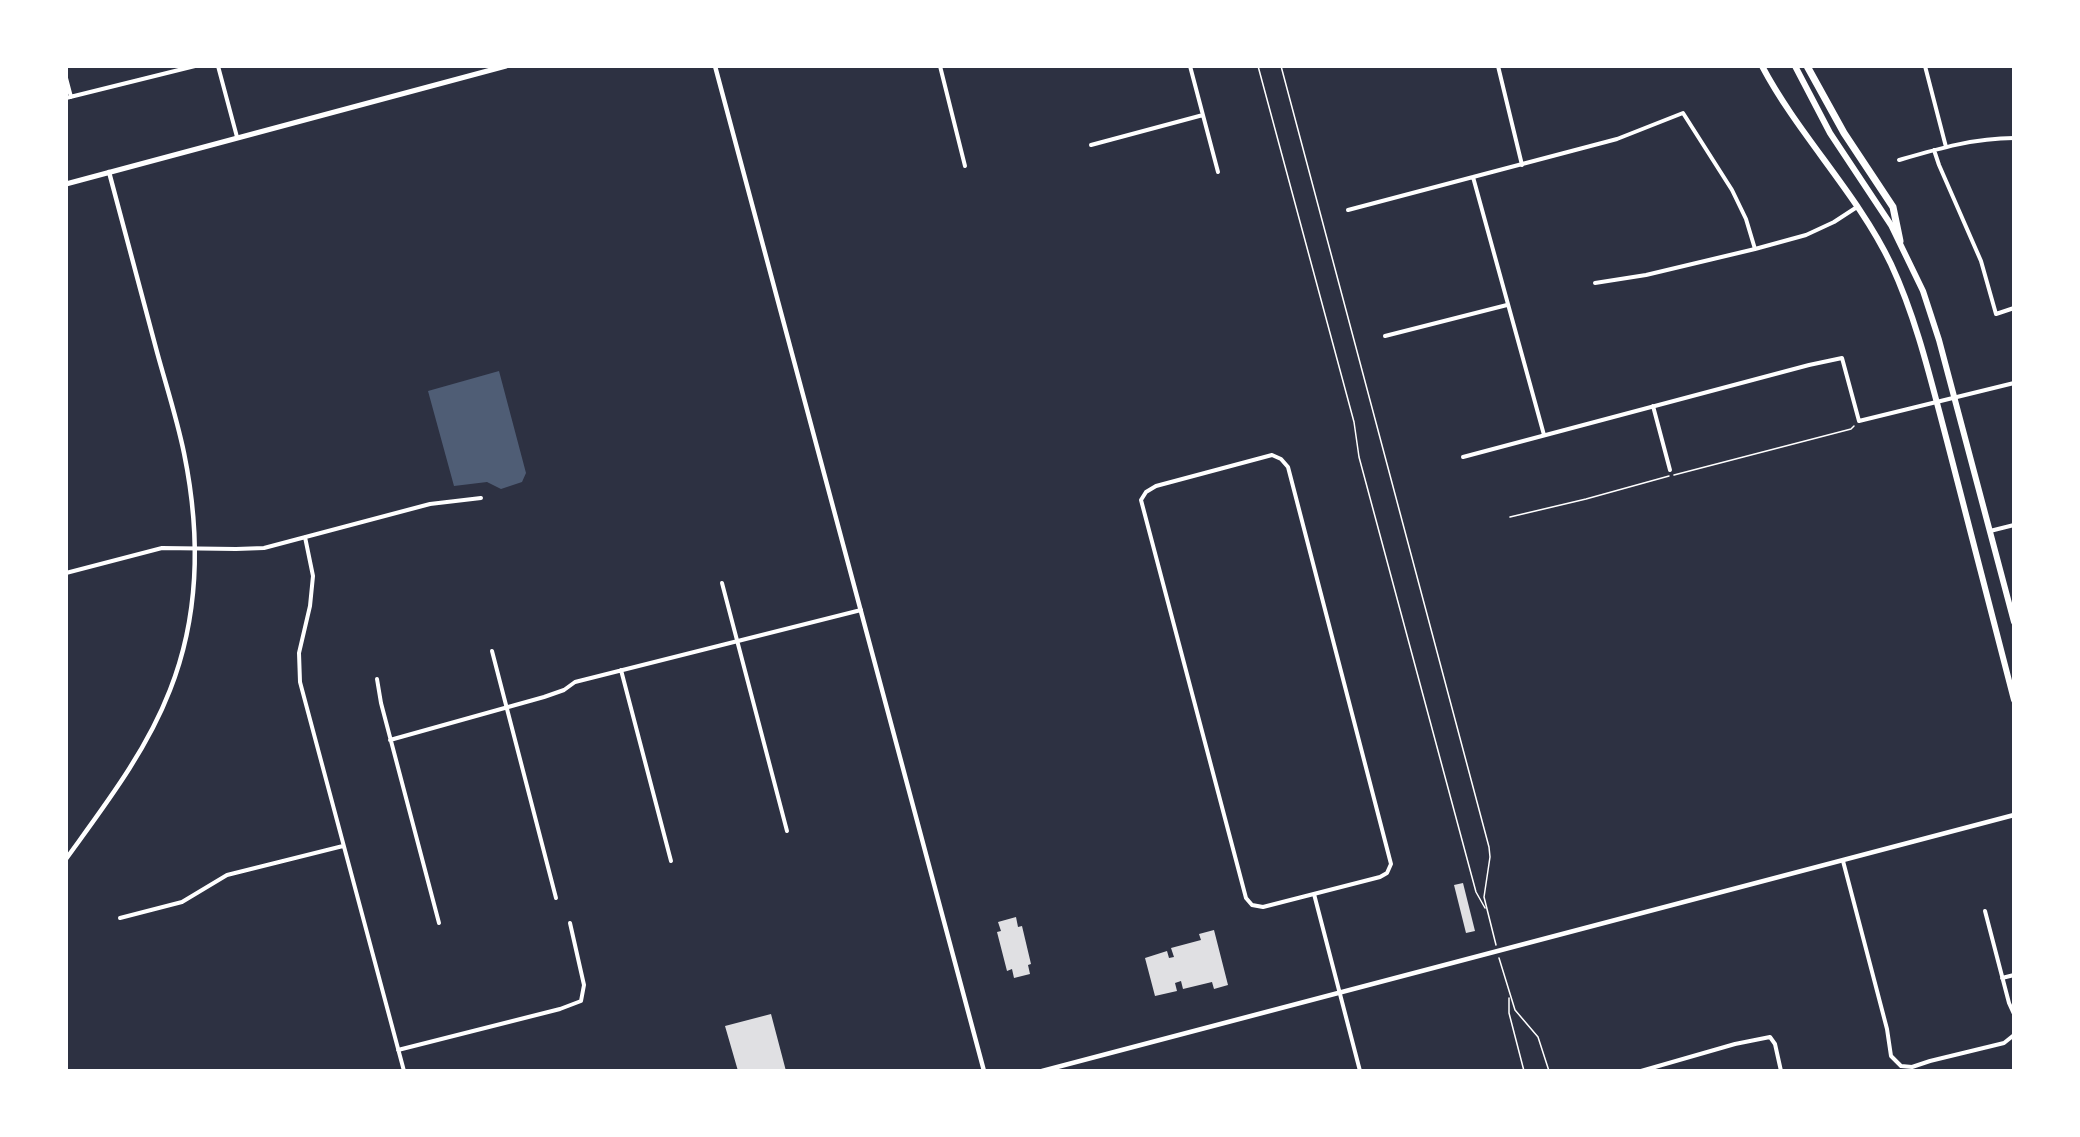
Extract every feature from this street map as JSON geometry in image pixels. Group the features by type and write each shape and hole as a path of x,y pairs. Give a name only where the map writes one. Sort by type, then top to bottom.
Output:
{"highway":[{"path":"1807,66 1844,133 1893,207 1900,241"}],"main road":[{"path":"66,184 506,66"},
{"path":"1762,66 1789,110 1857,207 1886,255 1904,294 1916,327 2014,700"},
{"path":"1795,66 1830,133 1883,211 1900,241 1930,311 2014,622"}],"street":[{"path":"66,78 68,97 195,66"},
{"path":"218,66 237,137"},
{"path":"716,66 984,1071"},
{"path":"940,66 965,166"},
{"path":"1190,66 1218,172"},
{"path":"1497,66 1522,165"},
{"path":"1925,66 1946,147"},
{"path":"1348,210 1617,139 1683,113 1732,190 1746,219 1755,249"},
{"path":"1092,145 1203,115"},
{"path":"1899,160 1990,138 2014,138"},
{"path":"1934,150 1981,261 1996,314 2014,308"},
{"path":"66,859 142,750 171,689 186,638 193,596 196,548 184,452 109,172"},
{"path":"1473,177 1544,435"},
{"path":"1595,283 1646,275 1806,235 1857,207"},
{"path":"1385,336 1507,305"},
{"path":"1463,457 1842,358 1859,421 2014,383"},
{"path":"1653,406 1670,470"},
{"path":"1272,455 1281,459 1288,467 1391,860 1391,868 1380,877 1314,894 1263,907 1252,905 1246,898 1141,500 1146,492 1155,486 1272,455"},
{"path":"66,573 162,548 264,548 430,504 481,498"},
{"path":"1990,531 2014,525"},
{"path":"305,537 313,583 299,653 300,682 404,1071"},
{"path":"722,582 787,831"},
{"path":"390,740 564,690 575,682 861,610"},
{"path":"492,651 556,898"},
{"path":"621,670 670,861"},
{"path":"377,679 390,740 439,923"},
{"path":"1042,1071 2014,815"},
{"path":"120,918 182,902 227,875 343,846"},
{"path":"1843,861 1887,1029 1891,1056 1901,1066 1912,1067 2004,1043 2014,1035"},
{"path":"1314,894 1360,1071"},
{"path":"1985,911 2014,1014"},
{"path":"398,1050 560,1010 581,1001 584,985 570,923"},
{"path":"2002,978 2014,975"},
{"path":"1641,1071 1735,1044 1770,1037 1775,1044 1781,1071"}],"path":[{"path":"1258,66 1354,422 1359,457 1476,892 1487,911 1484,897 1490,857 1489,847 1281,66"},
{"path":"1510,517 1586,500 1851,429 1859,421"},
{"path":"1524,1071 1509,1014 1509,997 1515,1010 1538,1037 1549,1071"}],"water":[{"path":"499,371 526,473 522,482 501,489 487,482 454,486 428,391"}],"building":[{"path":"1463,883 1475,931 1466,933 1454,885"},
{"path":"1016,917 1018,927 1022,926 1031,964 1028,965 1030,974 1014,978 1012,969 1007,971 997,932 1001,931 998,922"},
{"path":"1214,930 1228,985 1214,989 1212,982 1183,989 1181,981 1175,983 1177,991 1155,996 1145,958 1167,951 1169,958 1174,957 1171,948 1201,940 1199,934"},
{"path":"771,1014 786,1071 738,1071 725,1026"}]}
